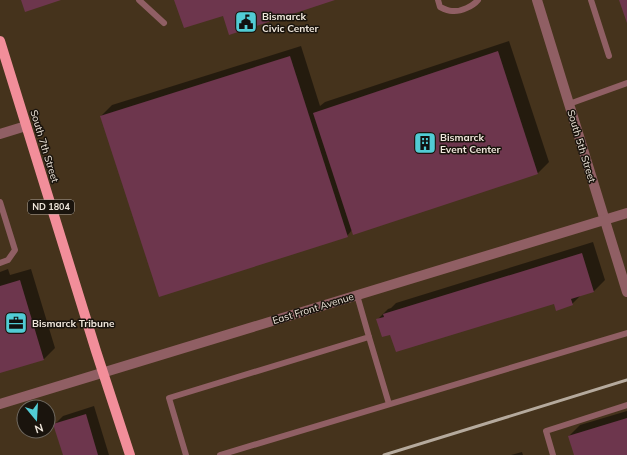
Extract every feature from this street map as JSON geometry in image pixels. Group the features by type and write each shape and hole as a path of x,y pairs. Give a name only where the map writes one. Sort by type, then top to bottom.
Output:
{"main road":[{"name":"South 7th Street","path":"0,41 4,66 26,126 103,372"},
{"name":"ND 1804","path":"103,372 130,455"}],"street":[{"name":"South 5th Street","path":"537,0 627,292"},
{"path":"0,134 26,126"},
{"name":"East Front Avenue","path":"0,404 627,213"}],"lane":[{"path":"139,0 164,23"},
{"path":"147,0 152,12"},
{"path":"438,0 440,8 454,12 472,6 478,0"},
{"path":"591,0 609,56"},
{"path":"569,104 627,83"},
{"path":"0,202 15,250 8,260 0,263"},
{"path":"357,295 389,404"},
{"path":"220,455 627,333"},
{"path":"186,455 169,398 369,337"},
{"path":"553,455 546,431 627,405"}],"shaded area":[{"path":"0,0 627,0 627,455 0,455"}],"building":[{"path":"21,0 61,0 25,12"},
{"name":"Bismarck Civic Center","path":"174,0 335,0 229,35 223,16 184,28"},
{"path":"619,0 627,0 627,23"},
{"name":"Bismarck Event Center","path":"498,51 538,174 353,235 313,113"},
{"path":"290,56 348,237 159,297 100,116"},
{"path":"582,253 594,292 571,299 573,305 556,311 554,304 396,352 390,335 382,337 376,319 384,317 383,314"},
{"name":"Bismarck Tribune","path":"20,280 44,360 0,373 0,286"},
{"path":"86,414 98,455 63,455 56,433 56,423"},
{"path":"627,418 627,455 574,455 568,436"}],"railway":[{"path":"384,455 627,380"}],"place":[{"name":"Bismarck Civic Center","path":"246,22"},
{"name":"Bismarck Event Center","path":"425,143"},
{"name":"Bismarck Tribune","path":"16,323"}]}
